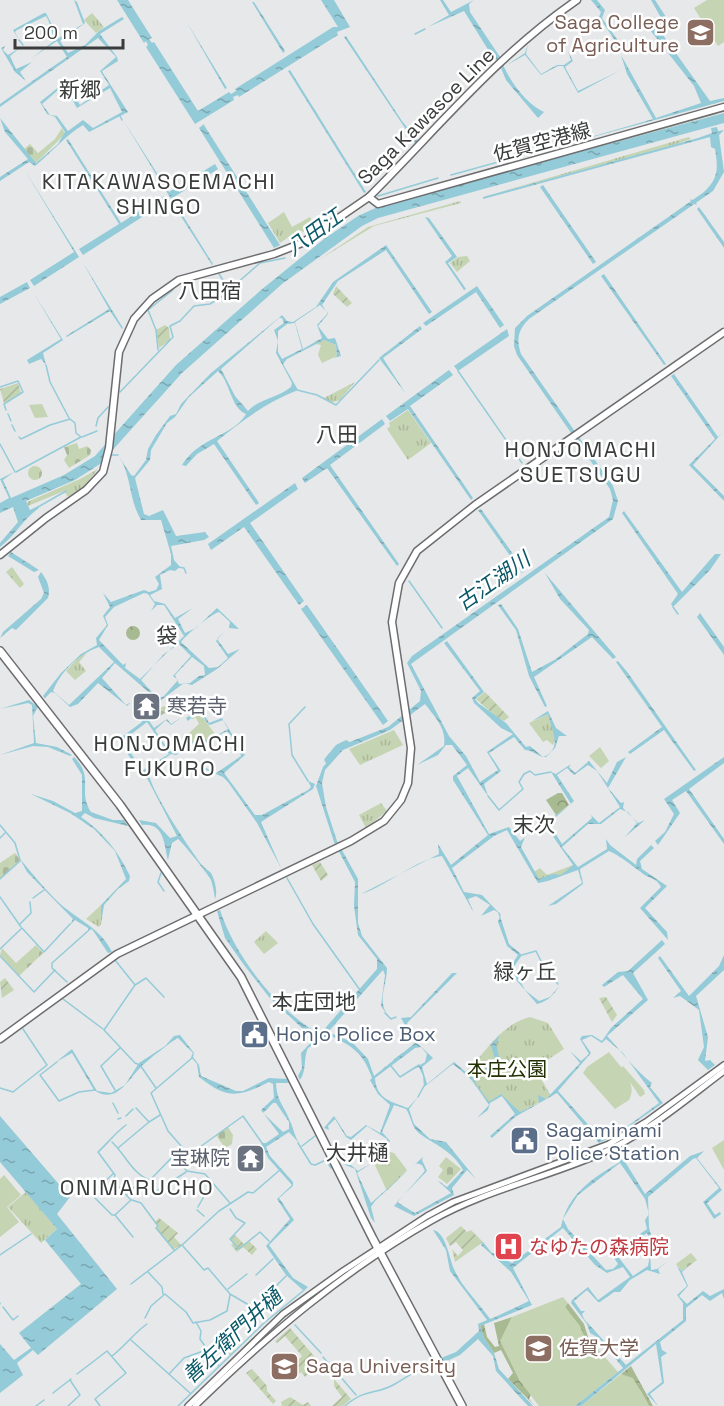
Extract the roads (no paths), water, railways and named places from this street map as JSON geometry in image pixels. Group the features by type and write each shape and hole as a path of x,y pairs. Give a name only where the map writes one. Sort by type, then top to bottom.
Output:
{"highway":[{"path":"0,651 120,805 241,976 379,1251 462,1406"}],"main road":[{"name":"Saga Kawasoe Line","path":"0,555 86,490 103,472 110,434 119,352 135,319 152,299 180,280 274,254 302,243 369,197 497,66 534,32 577,0"},
{"name":"佐賀空港線","path":"369,197 378,204 724,107"},
{"path":"0,1039 113,957 198,913 338,848 384,820 405,793 411,762 392,622 393,604 404,570 429,538 724,332"},
{"path":"188,1406 283,1314 453,1202 615,1141 654,1117 724,1065"},
{"path":"195,1406 287,1321 379,1251 457,1208 617,1146 649,1127 724,1071"}],"water":[{"path":"74,0 77,2 85,23 60,41 68,53 85,45 99,31 122,17 124,19 100,34 117,57 118,61 102,71 128,112 89,132 83,125 35,166 29,162 0,181 0,177 28,159 5,132 0,118 36,163 58,144 65,132 55,117 47,114 40,102 65,82 80,105 109,85 100,71 116,57 98,38 0,107 0,104 67,57 57,41 32,58 55,40 46,16 17,30 15,32 19,40 13,30 44,13 46,13 53,27 54,36 57,39 83,24","holes":["64,85 77,108 110,88 122,112 93,128 83,120 68,131 57,116 50,115 42,104"]},
{"path":"117,0 128,0 152,38 149,39 152,43 154,42 198,111 229,92 231,94 236,91 235,89 333,27 338,27 321,0 334,0 350,27 337,32 338,35 239,97 238,95 233,97 234,100 195,124 146,47 148,45 146,41 144,43"},
{"path":"440,0 443,0 451,12 474,0 469,4 470,12 500,57 496,60 492,56 464,11 428,27 449,15"},
{"path":"591,0 597,0 605,10 602,18 617,39 618,52 614,39 599,17 601,12"},
{"path":"651,0 655,0 666,17 657,25 658,28 710,101 724,98 724,101 549,149 653,119 627,74 621,55 656,118 701,103 694,86 650,30 660,16"},
{"path":"252,2 285,51 283,53"},
{"path":"186,21 227,88 225,89"},
{"path":"346,36 402,121 418,140 415,143 344,37"},
{"path":"528,44 526,54 541,74 557,65 564,65 571,60 568,51 573,61 565,67 578,91 621,70 578,93 563,66 558,66 541,75 525,55 507,65 525,53"},
{"path":"5,46 3,50 8,55 20,48 10,56 16,69 32,62 20,72 26,81 15,72 1,48"},
{"path":"503,65 521,94 544,112 538,118 506,80 501,68"},
{"path":"290,70 366,192 364,193 288,71"},
{"path":"724,113 724,123 378,218 362,226 282,284 182,373 100,464 75,480 26,501 30,510 38,506 39,508 0,547 0,543 18,522 13,507 0,513 0,503 9,498 0,479 14,472 3,480 11,498 64,475 95,456 176,365 261,290 324,239 358,216 382,205"},
{"path":"123,120 169,192 215,164 218,169 171,199"},
{"path":"204,124 280,245 274,248 199,128"},
{"path":"717,127 718,131 724,130 719,135 724,172 713,191 529,319 519,335 521,354 613,486 618,501 613,519 411,664 449,736 466,756 480,782 498,770 487,752 513,734 501,728 474,703 472,698 480,691 444,643 447,641 484,692 475,699 478,703 506,723 526,747 530,746 543,757 525,750 514,737 489,753 501,771 484,784 488,796 468,768 457,776 489,834 509,827 520,841 525,838 521,847 539,879 553,874 561,875 573,865 545,825 528,835 569,806 549,823 562,844 592,818 591,815 599,823 620,807 597,771 588,765 574,775 567,768 557,775 574,801 571,804 551,772 556,774 571,764 569,767 575,773 589,761 607,783 617,762 626,757 608,788 621,803 624,802 623,808 626,811 620,809 601,824 588,824 562,847 578,867 607,849 606,839 610,845 636,865 637,859 651,845 654,848 640,861 642,869 667,886 645,908 667,932 668,940 640,908 661,887 655,880 609,851 580,869 583,884 556,904 548,906 582,883 578,870 538,883 507,830 494,836 452,868 464,892 482,895 499,913 494,910 481,916 490,905 476,896 468,899 474,913 442,856 428,860 439,854 438,844 451,865 488,835 453,780 453,776 467,765 452,745 446,745 438,755 417,765 444,746 442,729 425,704 390,730 343,750 325,770 322,783 326,807 337,841 358,879 358,923 362,936 387,968 383,1001 386,1013 391,1019 390,1019 381,1006 385,975 383,970 328,1032 352,1042 368,1059 374,1076 415,1043 401,1018 411,1017 452,973 457,973 407,1023 417,1043 433,1058 422,1067 427,1084 454,1062 474,1079 495,1059 491,1045 500,1034 496,1044 499,1057 475,1082 489,1102 501,1094 520,1112 539,1103 538,1095 546,1099 580,1063 570,1051 581,1061 589,1054 580,1039 582,1036 592,1035 602,1041 611,1028 643,999 623,975 604,987 602,985 618,972 628,971 662,940 665,944 633,973 648,1000 607,1036 620,1050 606,1039 602,1043 591,1036 582,1040 591,1053 558,1091 602,1140 621,1131 659,1103 627,1059 652,1083 650,1087 663,1103 621,1132 599,1143 557,1093 515,1117 492,1138 490,1136 515,1114 502,1096 490,1103 488,1110 477,1118 489,1105 472,1080 453,1064 424,1087 419,1067 412,1070 425,1062 427,1054 421,1047 415,1048 375,1078 378,1091 386,1099 408,1108 418,1097 409,1109 414,1124 430,1139 446,1142 476,1179 467,1170 452,1188 454,1195 414,1216 394,1206 397,1202 415,1213 451,1193 437,1180 447,1187 463,1170 459,1163 449,1153 417,1131 406,1109 394,1105 382,1132 390,1141 386,1149 387,1139 367,1126 351,1140 346,1137 335,1119 328,1126 329,1130 324,1128 334,1116 347,1136 351,1137 366,1125 380,1133 390,1105 378,1094 370,1080 372,1078 369,1069 361,1056 329,1035 308,1048 304,1072 300,1080 298,1076 302,1068 301,1053 317,1036 303,1029 269,997 225,938 217,911 220,910 236,946 259,981 288,1011 320,1034 377,969 377,959 358,935 354,906 355,882 334,842 316,786 323,767 342,745 388,727 420,701 421,691 407,663 412,656 609,517 613,500 610,489 517,355 514,346 515,328 527,316 704,192 715,177 717,162 715,149 711,147 710,137 483,199 483,197 698,138 712,133 711,128"},
{"path":"68,139 121,223 164,196 167,201 83,255 79,249 119,224 66,140"},
{"path":"24,169 79,257 34,286 30,280 74,252"},
{"path":"543,185 596,262 593,264 540,187"},
{"path":"175,203 213,264 212,265 173,204"},
{"path":"699,207 724,242 724,248 697,209"},
{"path":"425,217 429,218 457,257 448,263 466,289 464,290 445,262 452,256"},
{"path":"386,245 432,312 429,314 386,250 338,281 322,305 326,311 320,305 295,322 303,349 322,338 317,325 328,313 318,326 328,339 335,338 341,356 334,358 337,356 336,345 324,340 287,359 283,364 298,390 256,412 217,441 259,503 256,505 214,444 197,454 186,466 182,465 197,449 234,427 246,414 237,406 218,371 189,397 175,417 167,423 151,450 150,460 135,478 144,514 149,516 163,510 176,536 205,532 209,537 171,546 174,560 180,567 175,571 170,570 160,575 162,589 150,595 154,601 165,604 175,618 193,608 178,619 185,633 195,629 181,642 209,668 218,667 228,658 216,641 217,639 228,654 240,649 217,669 192,685 186,683 205,675 204,666 192,657 175,675 177,679 173,676 191,656 179,644 169,651 184,636 164,605 157,605 151,611 155,604 148,594 144,593 114,607 105,617 108,625 99,640 123,665 126,663 125,668 140,679 154,665 141,680 158,699 164,696 177,681 183,684 160,701 153,699 141,709 154,728 167,719 171,724 182,717 171,725 166,720 155,730 169,751 176,753 198,738 207,741 228,729 223,720 208,724 199,711 188,721 186,718 198,710 197,703 206,698 199,704 209,723 222,718 245,755 224,773 255,815 262,815 308,790 311,787 308,781 315,784 313,789 261,822 281,868 257,823 228,782 215,774 241,756 237,743 227,731 205,743 197,740 176,755 171,754 148,770 155,790 170,817 201,864 211,873 216,886 215,899 211,880 181,842 178,839 172,843 168,860 159,831 150,825 142,825 139,820 156,823 170,838 177,836 148,780 132,761 119,739 142,722 139,709 152,695 115,663 102,678 126,705 131,702 127,706 98,683 78,704 70,707 55,693 51,692 45,698 43,696 61,673 81,654 97,645 96,638 107,625 103,616 110,607 103,593 111,602 144,590 149,592 156,590 159,584 155,577 171,565 171,554 161,520 141,520 134,503 126,470 118,455 134,476 146,460 148,449 156,435 170,416 176,414 181,404 211,373 282,315 287,321 293,322 316,307 333,282","holes":["279,318 282,318 284,323 274,330 278,341 276,353 292,383 291,387 248,411 235,396 221,369","295,323 302,349 282,359 278,352 278,331 287,324","99,647 114,662 69,705 53,691 66,670 84,654","147,722 169,754 143,770 122,741"]},
{"path":"82,261 122,329 110,311 66,336 109,309"},
{"path":"604,274 666,364 664,365 601,276"},
{"path":"27,282 30,288 0,304 0,297"},
{"path":"477,286 504,325 500,328 476,292 426,326 423,323"},
{"path":"33,292 63,340 43,353 46,365 41,359 29,364 27,360 61,339"},
{"path":"420,326 422,329 383,358 406,394 379,358"},
{"path":"507,329 509,336 458,371 454,366"},
{"path":"449,370 453,375 410,406 473,498 471,500 408,409 390,421 386,416"},
{"path":"674,374 718,437 724,431 693,465 724,496 724,501 689,465 715,439 671,376"},
{"path":"382,419 385,424 330,465 399,564 397,566 327,468 305,483 302,478"},
{"path":"295,483 298,489 250,523 304,601 299,605 244,527 211,550 208,544"},
{"path":"481,509 525,571 522,573 478,510"},
{"path":"624,511 682,592 715,554 721,554 710,570 673,607 671,604 678,594 622,513"},
{"path":"11,552 39,570 34,572 8,556"},
{"path":"41,572 48,584 48,598 16,630 12,628 0,638 3,632 41,599 44,593 38,577"},
{"path":"545,573 616,657 613,659 592,637 534,677 547,706 545,707 529,676 516,630 498,605 501,604 518,629 532,672 556,659 588,634 589,630 560,599"},
{"path":"307,605 388,721 383,725 301,609"},
{"path":"217,608 239,629 229,628 230,622 219,612 200,625"},
{"path":"700,613 724,647 724,655 697,617"},
{"path":"618,661 696,770 694,771 664,730 630,754 628,752 662,727 616,662"},
{"path":"29,700 38,707 33,716 36,743 57,747 72,755 48,747 33,746 0,755 34,743 32,705 28,703 0,709"},
{"path":"548,711 556,728 567,736 559,736 555,748 549,754 553,749 554,739 548,714 532,721"},
{"path":"74,757 84,772 85,798 91,812 113,820 124,820 128,826 94,818 85,813 81,817 96,829 114,850 94,829 70,813 31,794 53,801 75,813 82,811 82,775 72,759"},
{"path":"724,757 724,763 689,789 724,839 724,844 686,791 672,800 680,813 658,845 655,841 665,832 674,814 664,799"},
{"path":"632,818 638,823 645,820 625,837 637,823"},
{"path":"115,851 130,876 129,881 118,889 104,905 101,924 101,905 126,879"},
{"path":"20,859 57,901 101,936 112,952 108,953 92,929 88,931 88,928 75,920 70,925 73,919 27,872"},
{"path":"401,873 381,885 361,894"},
{"path":"500,916 509,944 522,955 513,968 525,990 539,1001 550,997 544,1002 537,1004 517,981 511,966 518,955 507,946 498,922"},
{"path":"724,955 724,970 696,996 708,1037 705,1061 710,1060 715,1065 708,1070 698,1060 704,1047 699,1010 680,996 673,998 681,991 658,958 660,956 689,996 719,966"},
{"path":"180,1035 194,1053 193,1057 199,1065 201,1076 236,1091 243,1091 269,1078 287,1079 289,1083 276,1083 279,1099 300,1144 289,1132 266,1147 270,1156 293,1182 293,1186 279,1198 294,1220 269,1245 293,1278 308,1287 304,1291 286,1275 266,1246 290,1219 277,1199 292,1185 268,1158 261,1143 266,1143 279,1134 264,1114 283,1132 289,1129 289,1122 276,1103 273,1103 263,1113 261,1110 274,1098 273,1084 269,1082 249,1091 233,1094 218,1090 199,1077 197,1064 191,1057 193,1053 178,1038 143,1065 126,1085 120,1090 109,1095 102,1094 94,1090 72,1053 56,1062 72,1049 97,1091 111,1093 125,1085 139,1063 165,1046 174,1036"},
{"path":"0,1116 70,1197 57,1214 117,1289 38,1355 33,1350 17,1363 23,1375 0,1393 0,1344 14,1360 31,1348 19,1333 81,1284 45,1240 57,1229 0,1162"},
{"path":"704,1151 697,1158 722,1190 707,1203 715,1215 720,1212 721,1214 714,1219 703,1202 719,1188 696,1158 648,1197 648,1212 645,1199 620,1163 578,1195 563,1218 582,1188 620,1162 616,1154 619,1152 645,1194 690,1156"},
{"path":"383,1154 381,1157 377,1160 357,1173 371,1203 411,1167 371,1207 375,1223 371,1218 355,1169 343,1164 351,1165 358,1171"},
{"path":"423,1157 427,1171 403,1195 425,1171 422,1165 416,1163"},
{"path":"649,1215 649,1228 654,1245 651,1252 652,1244 647,1233 616,1254 633,1276 648,1266 650,1255 651,1270 657,1269 668,1261 658,1269 660,1274 647,1270 630,1280 620,1292 614,1292 600,1302 587,1290 574,1301 581,1311 585,1311 582,1314 584,1319 626,1365 683,1320 683,1303 677,1295 687,1286 677,1266 682,1271 691,1264 682,1272 688,1286 679,1296 687,1304 703,1291 710,1296 724,1289 724,1299 722,1293 710,1301 702,1295 686,1308 686,1321 660,1342 662,1350 667,1353 661,1357 664,1383 650,1394 658,1406 647,1394 662,1382 656,1344 581,1406 575,1406 623,1368 599,1338 590,1333 587,1324 571,1303 572,1300 588,1287 598,1300 630,1277 623,1267 607,1273 595,1265 563,1228 513,1268 532,1305 480,1326 484,1338 494,1353 499,1369 533,1406 528,1406 496,1371 493,1356 478,1339 460,1355 434,1367 431,1362 456,1352 479,1331 478,1324 487,1320 450,1271 446,1250 433,1230 444,1240 461,1282 490,1319 529,1301 511,1272 481,1245 483,1242 491,1252 512,1263 561,1227 563,1219 568,1229 606,1270 613,1269 618,1264 612,1255 614,1252 647,1229 645,1220"}],"waterway":[{"path":"415,34 425,29"},
{"path":"19,40 23,45"},
{"path":"120,116 122,120"},
{"path":"451,175 545,149"},
{"path":"378,196 438,178"},
{"name":"古江湖川","path":"691,200 696,204"},
{"name":"八田江","path":"120,392 173,337 170,326 180,321 194,306 210,304 221,297 260,263 285,258"},
{"path":"219,274 228,288"},
{"path":"158,350 156,330 148,310 173,290"},
{"path":"297,390 317,395 336,405 379,360"},
{"path":"46,365 50,382 69,418"},
{"path":"458,371 522,463"},
{"path":"0,387 18,381 23,392 4,404 6,410"},
{"path":"96,426 98,418 108,407"},
{"path":"8,414 11,421"},
{"path":"16,472 81,437 76,433 75,423 70,419 50,425 21,439 19,437"},
{"path":"12,425 15,431"},
{"path":"82,437 97,431"},
{"path":"0,444 15,472"},
{"path":"111,455 118,455"},
{"path":"38,507 66,491"},
{"path":"178,567 184,568 186,573"},
{"path":"409,581 442,628"},
{"path":"673,607 678,614"},
{"path":"305,707 289,724 292,755 308,781"},
{"name":"古江湖川","path":"328,760 338,748 346,744"},
{"path":"488,796 499,810 523,789 519,782 524,774 530,771 535,775 551,772"},
{"path":"0,825 15,843 20,860"},
{"path":"0,838 5,833"},
{"path":"0,879 20,861"},
{"path":"161,873 158,882 164,891"},
{"path":"287,878 313,924 360,990"},
{"path":"33,898 44,890"},
{"path":"0,897 21,927"},
{"path":"20,924 31,913 30,902"},
{"path":"0,949 22,928 44,952 70,924"},
{"path":"67,982 52,968 52,963 88,931"},
{"path":"522,955 536,951 546,971 558,984"},
{"path":"0,956 34,992 55,970"},
{"path":"115,960 135,985"},
{"path":"156,1088 140,1065 135,1063 104,1030 135,985 146,978 164,997"},
{"path":"63,999 103,1029"},
{"path":"385,1013 391,1019 396,1017"},
{"path":"0,1088 13,1092 47,1065 23,1029"},
{"path":"115,1090 101,1066 120,1048"},
{"path":"394,1060 402,1054"},
{"path":"112,1142 134,1169 150,1180 182,1147 168,1131 151,1093 192,1058"},
{"path":"57,1062 40,1075 59,1101 79,1092 95,1090"},
{"path":"391,1066 400,1077 419,1065"},
{"path":"418,1097 424,1086"},
{"path":"113,1103 118,1113"},
{"path":"136,1108 149,1122 160,1115"},
{"path":"126,1116 133,1109"},
{"path":"193,1152 243,1116 262,1143"},
{"path":"118,1148 149,1122"},
{"path":"94,1197 112,1215 115,1215 131,1200 113,1181 115,1175 98,1152 126,1125"},
{"path":"302,1146 315,1136"},
{"path":"298,1143 311,1164 315,1165 326,1160 331,1168"},
{"path":"173,1157 187,1171 205,1174 230,1203"},
{"path":"182,1245 219,1211 248,1192 253,1193 281,1169"},
{"path":"128,1194 141,1180 157,1191 186,1172"},
{"path":"93,1192 113,1174"},
{"path":"198,1207 212,1182"},
{"path":"132,1200 141,1203 158,1226 156,1228 174,1250"},
{"path":"230,1209 236,1218 245,1223 230,1239 239,1249 260,1232 269,1241"},
{"path":"197,1210 204,1216"},
{"path":"115,1215 133,1237"},
{"path":"0,1255 31,1234"},
{"path":"131,1284 182,1245 204,1270 208,1268 230,1294 254,1308 286,1276"},
{"path":"256,1275 273,1259"},
{"path":"148,1272 162,1287 163,1294"},
{"path":"228,1289 247,1274"},
{"name":"善左衛門井樋","path":"178,1406 264,1323 303,1291"},
{"path":"145,1318 151,1306 165,1294 186,1312 193,1323 210,1320 227,1311 230,1295"},
{"path":"3,1307 13,1320 18,1316"},
{"path":"196,1322 201,1331 200,1339 219,1366"},
{"path":"112,1356 147,1324"},
{"path":"295,1325 321,1353"},
{"path":"131,1340 190,1393"},
{"path":"169,1374 184,1358 206,1350"},
{"path":"77,1374 107,1351 126,1373 95,1399 100,1406"},
{"path":"323,1357 337,1373"},
{"path":"345,1406 352,1400 387,1388 431,1365"},
{"path":"339,1375 356,1395"},
{"path":"53,1393 71,1379"},
{"path":"68,1406 80,1395 70,1380"},
{"path":"36,1406 44,1400"}],"place":[{"name":"Saga College of Agriculture","path":"700,33"},
{"name":"寒若寺","path":"146,706"},
{"name":"Honjo Police Box","path":"255,1034"},
{"name":"Sagaminami Police Station","path":"525,1141"},
{"name":"宝琳院","path":"251,1158"},
{"name":"なゆたの森病院","path":"508,1247"},
{"name":"佐賀大学","path":"538,1348"},
{"name":"Saga University","path":"285,1366"}],"district":[{"name":"新郷","path":"80,89"},
{"name":"KITAKAWASOEMACHI SHINGO","path":"159,194"},
{"name":"八田宿","path":"210,290"},
{"name":"八田","path":"337,434"},
{"name":"HONJOMACHI SUETSUGU","path":"581,462"},
{"name":"袋","path":"167,635"},
{"name":"HONJOMACHI FUKURO","path":"170,756"},
{"name":"末次","path":"534,824"},
{"name":"緑ヶ丘","path":"525,971"},
{"name":"本庄団地","path":"314,1001"},
{"name":"大井樋","path":"357,1152"},
{"name":"ONIMARUCHO","path":"137,1187"}],"park label":[{"name":"本庄公園","path":"507,1069"}]}
